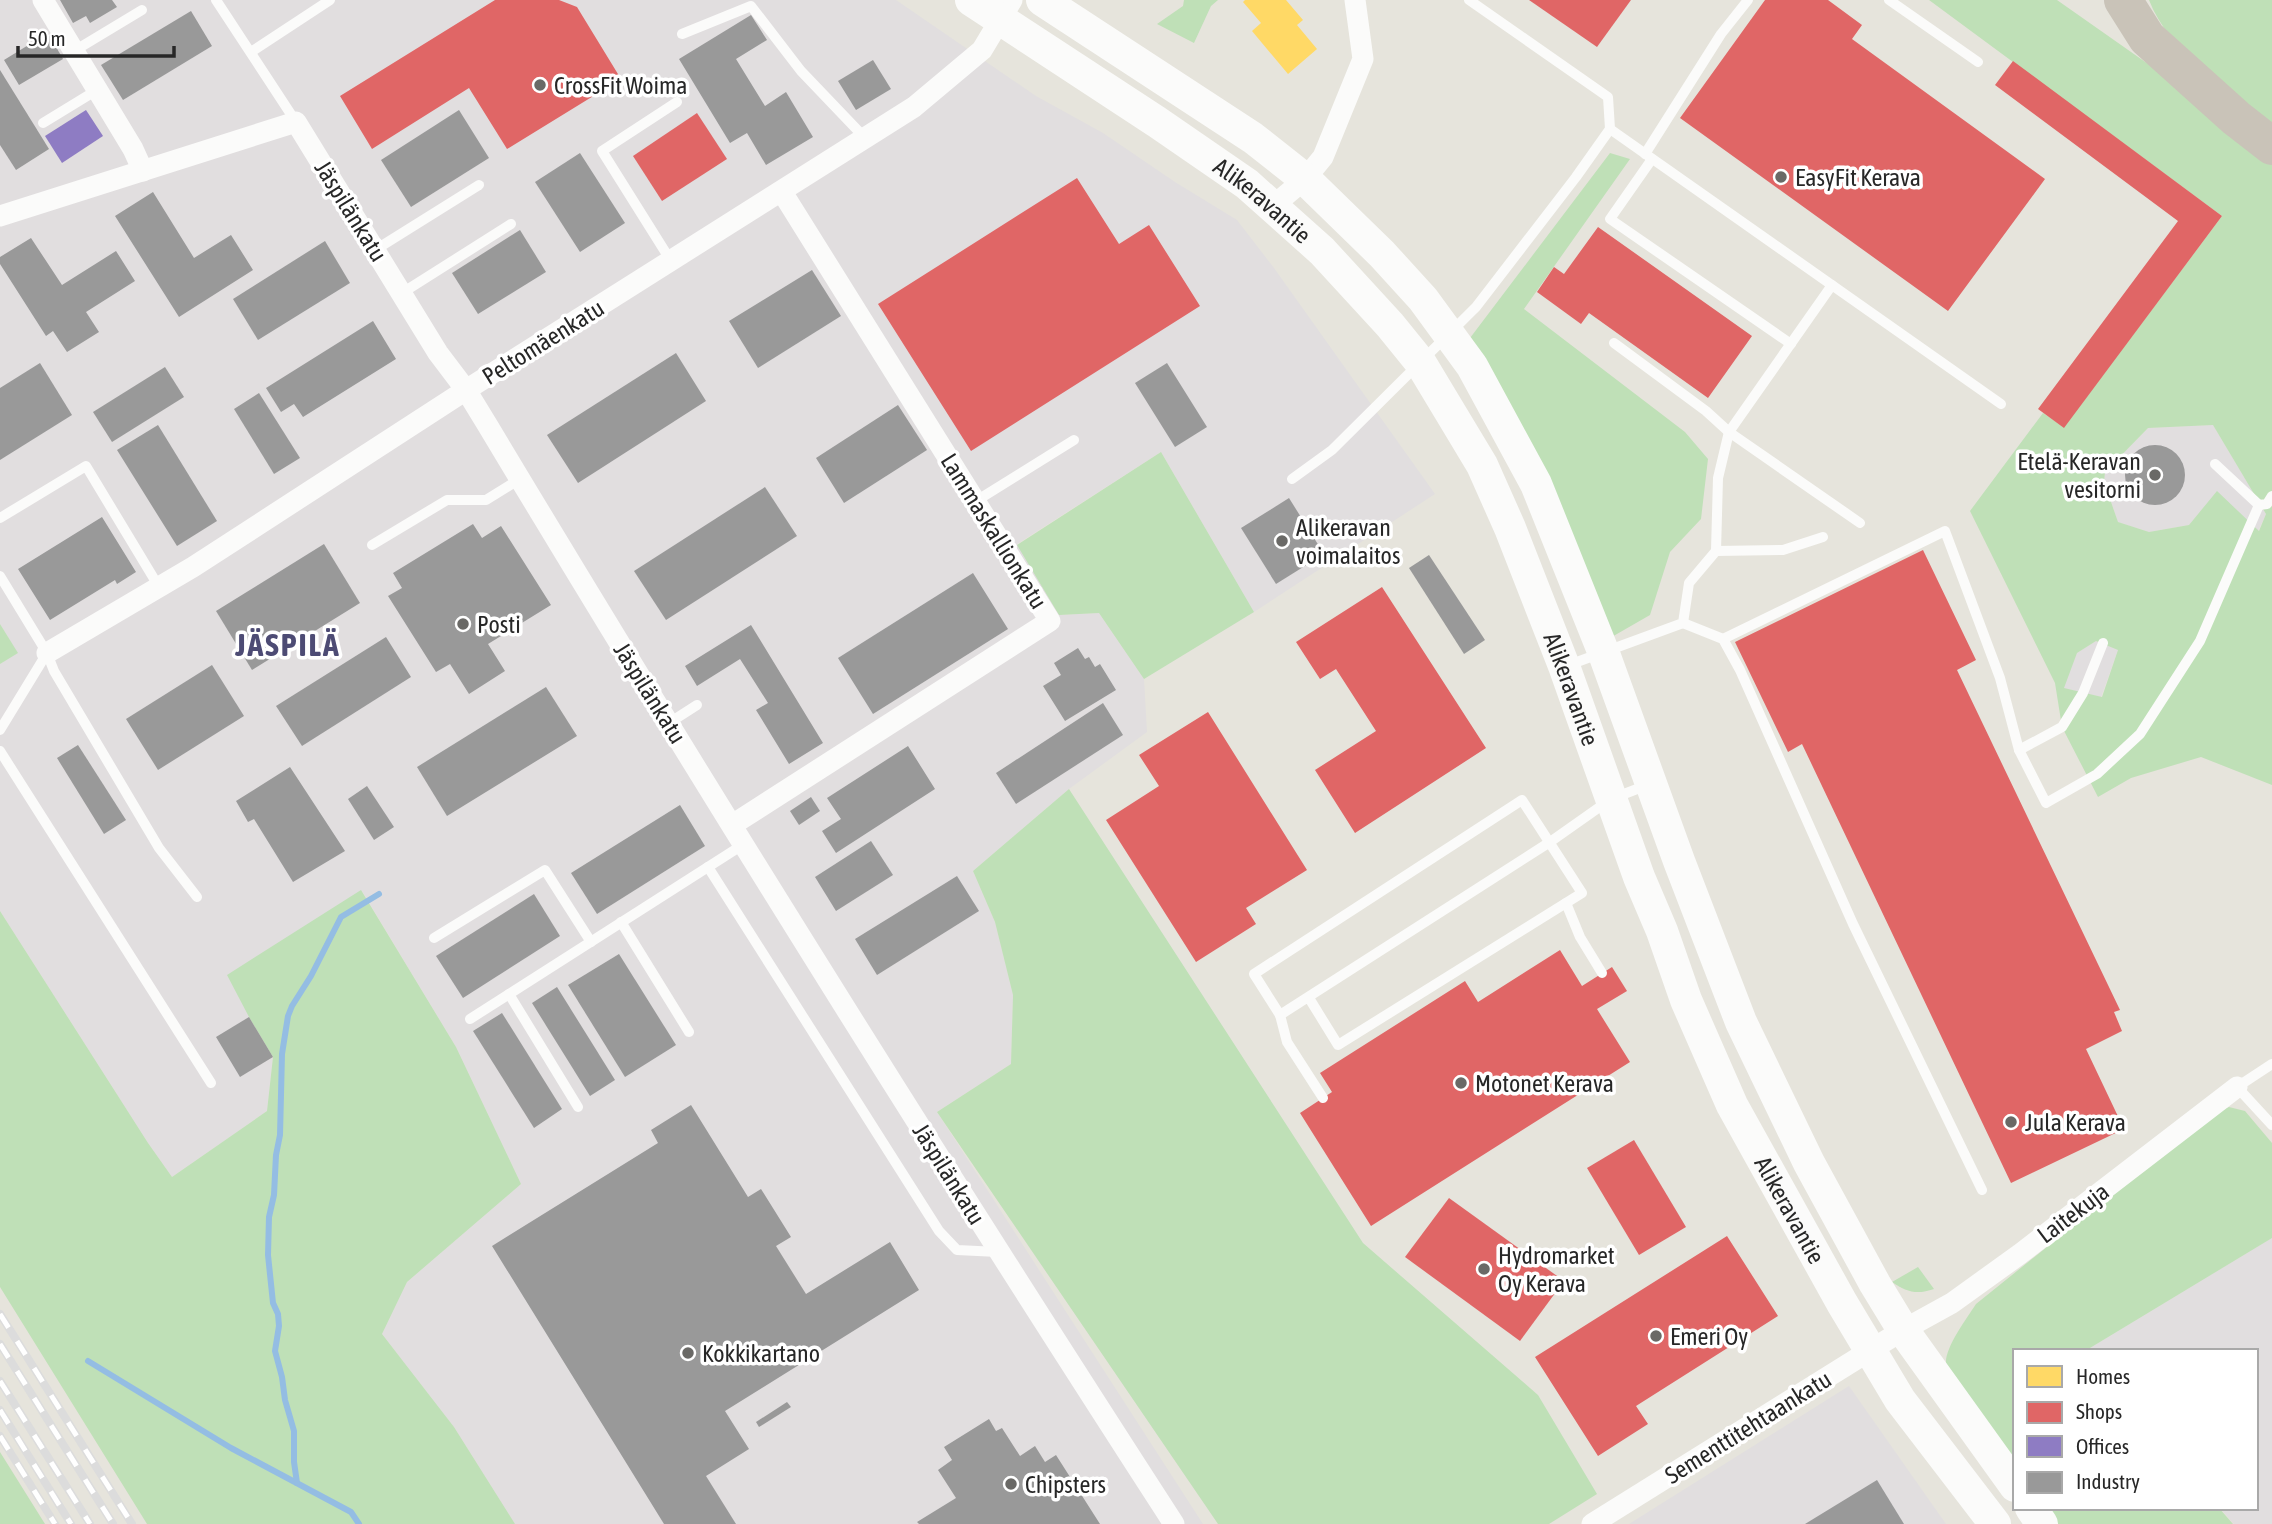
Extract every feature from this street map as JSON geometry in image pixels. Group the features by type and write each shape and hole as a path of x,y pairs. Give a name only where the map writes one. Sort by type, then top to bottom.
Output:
{"highway":[{"path":"2123,0 2129,14 2147,38 2272,146"},
{"path":"2136,0 2157,37 2194,81"}],"street":[{"path":"43,0 133,149 143,171"},
{"name":"Alikeravantie","path":"971,0 1007,10 1247,184 1322,251 1420,362 1482,465 1510,528 1564,666 1686,1000 1732,1105 1796,1223 1900,1400 1995,1524"},
{"name":"Alikeravantie","path":"1042,0 1253,138 1306,179 1423,299 1472,366 1536,484 1603,651 1741,1022 1843,1227 1903,1330 2013,1483"},
{"path":"1273,206 1306,179 1323,157 1363,59 1355,0"},
{"name":"Peltomäenkatu","path":"47,653 159,587 914,107 982,50 1007,10"},
{"path":"0,216 296,122"},
{"name":"Jäspilänkatu","path":"296,122 438,353 466,390 669,723 998,1252 1174,1524"},
{"name":"Lammaskallionkatu","path":"732,825 1050,621 782,192"},
{"name":"Laitekuja","path":"1903,1330 1952,1303 2020,1254 2236,1087"},
{"name":"Sementtitehtaankatu","path":"1592,1524 1903,1330"}],"lane":[{"path":"216,0 296,122"},
{"path":"251,52 330,0"},
{"path":"1292,479 1332,450 1476,307 1610,129 1608,97 1469,0"},
{"path":"1748,0 1721,34 1610,219 1791,344"},
{"path":"1889,0 1978,62"},
{"path":"682,34 751,6 802,71 866,138"},
{"path":"74,51 142,10"},
{"path":"43,124 97,90"},
{"path":"671,261 602,151 677,102"},
{"path":"1610,129 2001,404"},
{"path":"375,250 479,185"},
{"path":"402,293 511,224"},
{"path":"1683,623 1689,583 1716,551 1718,478 1729,432 1832,285"},
{"path":"1614,343 1706,411 1729,432 1860,523"},
{"path":"976,502 1074,440"},
{"path":"2215,464 2259,505"},
{"path":"0,518 86,466 159,587"},
{"path":"372,545 447,500 486,500 520,479"},
{"path":"2259,505 2267,504 2272,496"},
{"path":"1723,639 1945,531 2000,678 2019,750 2046,803 2097,774 2140,734 2200,641 2259,505"},
{"path":"1716,551 1783,550 1823,537"},
{"path":"0,576 159,848 197,897"},
{"path":"1564,666 1683,623 1723,639 1750,693 1853,924 1982,1190"},
{"path":"2019,750 2062,727 2084,693 2103,643"},
{"path":"0,730 47,653"},
{"path":"669,723 697,705"},
{"path":"0,751 211,1083"},
{"path":"1280,1015 1550,842 1611,799 1652,783"},
{"path":"1309,998 1338,1045 1582,893 1522,800 1254,974 1280,1015 1287,1042 1323,1098"},
{"path":"470,1019 744,844"},
{"path":"708,867 939,1231 957,1250 998,1252"},
{"path":"434,937 545,870 591,942"},
{"path":"1566,903 1580,937 1602,973"},
{"path":"621,922 689,1032"},
{"path":"509,994 578,1107"},
{"path":"2272,1064 2236,1087 2272,1125"}],"shaded area":[{"path":"0,0 896,0 1036,96 1103,133 1237,220 1435,494 1254,612 1161,452 1017,544 1059,615 1099,613 1144,679 1147,732 1069,789 973,871 995,922 1013,995 1011,1064 937,1112 1203,1524 515,1524 454,1427 382,1334 407,1282 521,1184 456,1047 362,891 249,1017 273,1057 267,1111 172,1177 0,911 0,664 17,652 0,624"},
{"path":"2213,425 2266,514 2258,531 2217,492 2189,525 2149,532 2118,522 2104,482 2105,472 2148,428"},
{"path":"2096,641 2118,650 2101,697 2063,688 2077,653"},
{"path":"2272,1238 2272,1524 2234,1524 2222,1510 2258,1510 2258,1349 2088,1349"},
{"path":"1849,1386 1946,1524 1629,1524"}],"green space":[{"path":"1184,0 1218,0 1211,6 1194,43 1157,24 1183,6"},
{"path":"1929,0 2057,0 2188,92 2272,160 2272,785 2201,757 2131,778 2098,797 2062,727 2055,683 1970,511 2043,413 2064,427 2222,216","holes":["2213,425 2266,514 2259,531 2217,491 2189,525 2149,532 2118,522 2104,482 2105,472 2148,428","2096,641 2118,650 2102,697 2064,688 2077,653"]},
{"path":"2149,0 2272,0 2272,129 2220,87 2186,54 2158,19"},
{"path":"1610,153 1630,159 1524,309 1685,432 1708,459 1701,519 1670,552 1650,615 1610,638 1467,342"},
{"path":"1161,452 1254,612 1144,679 1099,613 1059,615 1017,545"},
{"path":"0,624 18,653 0,664"},
{"path":"1069,789 1363,1243 1538,1395 1597,1494 1549,1524 1218,1524 937,1112 1011,1064 1013,995 995,922 973,871"},
{"path":"361,890 456,1047 521,1184 407,1282 382,1334 454,1427 515,1524 147,1524 0,1287 0,911 172,1177 267,1111 273,1057 227,975"},
{"path":"2229,1107 2245,1111 2272,1143 2272,1238 2088,1349 2013,1349 2013,1471 1954,1388 1946,1362 1949,1348 1976,1304 2212,1114"},
{"path":"1918,1267 1934,1289 1912,1292 1892,1282"},
{"path":"0,1452 45,1524 0,1524"},
{"path":"2042,1510 2221,1510 2233,1524 2052,1524"}],"building: Homes":[{"path":"1286,0 1303,20 1297,25 1317,49 1288,74 1252,31 1261,23 1243,2"}],"building: Shops":[{"path":"495,0 559,0 577,7 621,79 507,149 469,88 372,149 340,96"},
{"path":"1529,0 1631,0 1597,47"},
{"path":"1765,0 1828,0 1862,25 1852,39 2045,179 1948,311 1680,118"},
{"path":"2013,61 2222,216 2064,428 2038,409 2178,221 1995,85"},
{"path":"697,113 727,159 662,201 633,156"},
{"path":"1077,178 1119,244 1149,225 1200,306 971,451 878,304"},
{"path":"1598,227 1752,336 1708,398 1589,313 1581,324 1537,292 1554,267 1564,274"},
{"path":"1923,550 1976,660 1957,670 2120,1010 2114,1012 2122,1031 2086,1049 2124,1129 2011,1183 1802,744 1788,752 1735,642"},
{"path":"1382,587 1486,748 1355,833 1315,770 1376,731 1336,669 1320,679 1296,642"},
{"path":"1208,712 1307,870 1246,908 1256,924 1196,962 1106,820 1159,786 1139,755"},
{"name":"Motonet Kerava","path":"1560,950 1582,986 1612,967 1627,991 1597,1009 1630,1062 1371,1226 1300,1113 1332,1092 1320,1073 1465,981 1478,1002"},
{"path":"1634,1140 1686,1227 1639,1255 1587,1168"},
{"name":"Hydromarket Oy Kerava","path":"1449,1198 1564,1281 1520,1341 1405,1257"},
{"name":"Emeri Oy","path":"1727,1236 1778,1316 1636,1406 1648,1424 1598,1456 1535,1357"}],"building: Offices":[{"path":"86,110 103,136 62,163 45,136"}],"building: Industry":[{"path":"60,0 112,0 117,7 90,23 86,16 73,23"},
{"path":"191,11 212,46 123,100 101,65"},
{"path":"751,15 767,40 736,59 765,106 786,92 813,137 766,165 747,133 730,143 679,59"},
{"path":"48,33 63,59 19,85 4,60"},
{"path":"873,60 891,89 856,110 838,81"},
{"path":"0,70 49,149 16,170 0,145"},
{"path":"459,110 489,158 411,207 381,160"},
{"path":"580,153 625,223 580,252 535,182"},
{"path":"153,192 194,258 231,235 253,270 179,317 115,216"},
{"path":"520,230 546,272 478,314 452,273"},
{"path":"31,238 62,285 116,251 135,281 86,312 99,332 67,352 53,331 46,336 0,264 0,257"},
{"path":"325,241 350,283 258,340 233,299"},
{"path":"812,270 841,316 758,368 729,321"},
{"path":"373,321 396,359 303,417 294,404 281,412 266,388"},
{"path":"676,353 706,401 578,483 547,435"},
{"path":"40,363 72,415 0,460 0,388"},
{"path":"1167,363 1207,427 1175,447 1135,383"},
{"path":"165,367 184,397 112,442 93,412"},
{"path":"259,393 300,458 274,474 234,409"},
{"path":"898,405 927,450 844,503 816,458"},
{"path":"158,425 217,521 177,546 117,450"},
{"name":"Etelä-Keravan vesitorni","path":"2149,445 2161,445 2180,458 2185,475 2183,487 2172,500 2161,505 2149,505 2130,492 2125,481 2125,469 2138,450"},
{"path":"765,487 797,536 666,620 634,571"},
{"name":"Alikeravan voimalaitos","path":"1289,498 1324,554 1276,584 1241,528"},
{"path":"102,517 136,572 117,584 115,580 50,620 18,569"},
{"name":"Posti","path":"473,524 482,538 501,526 551,605 488,644 505,671 469,694 450,664 436,672 388,596 402,588 393,573"},
{"path":"324,544 360,603 252,670 216,611"},
{"path":"1429,555 1485,640 1464,654 1409,568"},
{"path":"973,573 1008,629 873,714 838,658"},
{"path":"751,625 823,743 789,764 756,710 768,703 740,659 697,686 685,666"},
{"path":"386,637 411,677 302,746 276,706"},
{"path":"1078,648 1085,659 1089,657 1095,667 1100,664 1116,690 1065,721 1043,686 1061,675 1054,663"},
{"path":"212,665 244,716 158,770 126,719"},
{"path":"546,687 577,736 447,816 417,767"},
{"path":"1103,703 1123,735 1016,804 996,773"},
{"path":"78,745 126,820 104,834 57,758"},
{"path":"908,746 935,789 836,853 822,831 841,819 827,798"},
{"path":"290,767 345,851 293,882 254,819 248,822 236,801"},
{"path":"367,786 394,827 374,840 348,799"},
{"path":"811,797 820,811 799,825 790,811"},
{"path":"680,805 705,846 597,914 571,873"},
{"path":"871,841 893,875 836,911 815,877"},
{"path":"957,876 979,911 877,975 855,939"},
{"path":"534,894 560,936 463,998 436,956"},
{"path":"619,954 676,1045 625,1077 568,985"},
{"path":"557,987 615,1080 590,1096 532,1003"},
{"path":"502,1013 562,1109 534,1128 473,1031"},
{"path":"249,1017 273,1057 240,1077 216,1037"},
{"name":"Kokkikartano","path":"691,1105 748,1197 761,1189 791,1237 776,1246 806,1294 890,1242 919,1290 725,1411 749,1449 706,1476 736,1524 664,1524 492,1246 658,1143 651,1130"},
{"path":"787,1402 791,1407 759,1427 756,1422"},
{"name":"Chipsters","path":"989,1419 996,1431 1002,1428 1020,1456 1035,1446 1045,1462 1056,1455 1100,1524 919,1524 917,1522 956,1498 938,1470 952,1460 944,1447"},
{"path":"1877,1480 1904,1524 1805,1524"}],"waterway":[{"path":"297,1483 294,1431 275,1351 279,1326 273,1303 268,1255 269,1217 280,1135 282,1054 292,1006 311,976 341,917 379,894"},
{"path":"88,1361 231,1448 351,1512 359,1524"}],"railway":[{"path":"0,1314 132,1524"},
{"path":"0,1344 113,1524"},
{"path":"0,1381 90,1524"},
{"path":"0,1410 71,1524"},
{"path":"0,1436 55,1524"}],"place":[{"name":"CrossFit Woima","path":"540,85"},
{"name":"EasyFit Kerava","path":"1781,177"},
{"name":"Etelä-Keravan vesitorni","path":"2155,475"},
{"name":"Alikeravan voimalaitos","path":"1282,541"},
{"name":"Posti","path":"463,624"},
{"name":"Motonet Kerava","path":"1461,1083"},
{"name":"Jula Kerava","path":"2011,1122"},
{"name":"Hydromarket Oy Kerava","path":"1484,1269"},
{"name":"Emeri Oy","path":"1656,1336"},
{"name":"Kokkikartano","path":"688,1353"},
{"name":"Chipsters","path":"1011,1484"}],"district":[{"name":"JÄSPILÄ","path":"288,644"}]}
